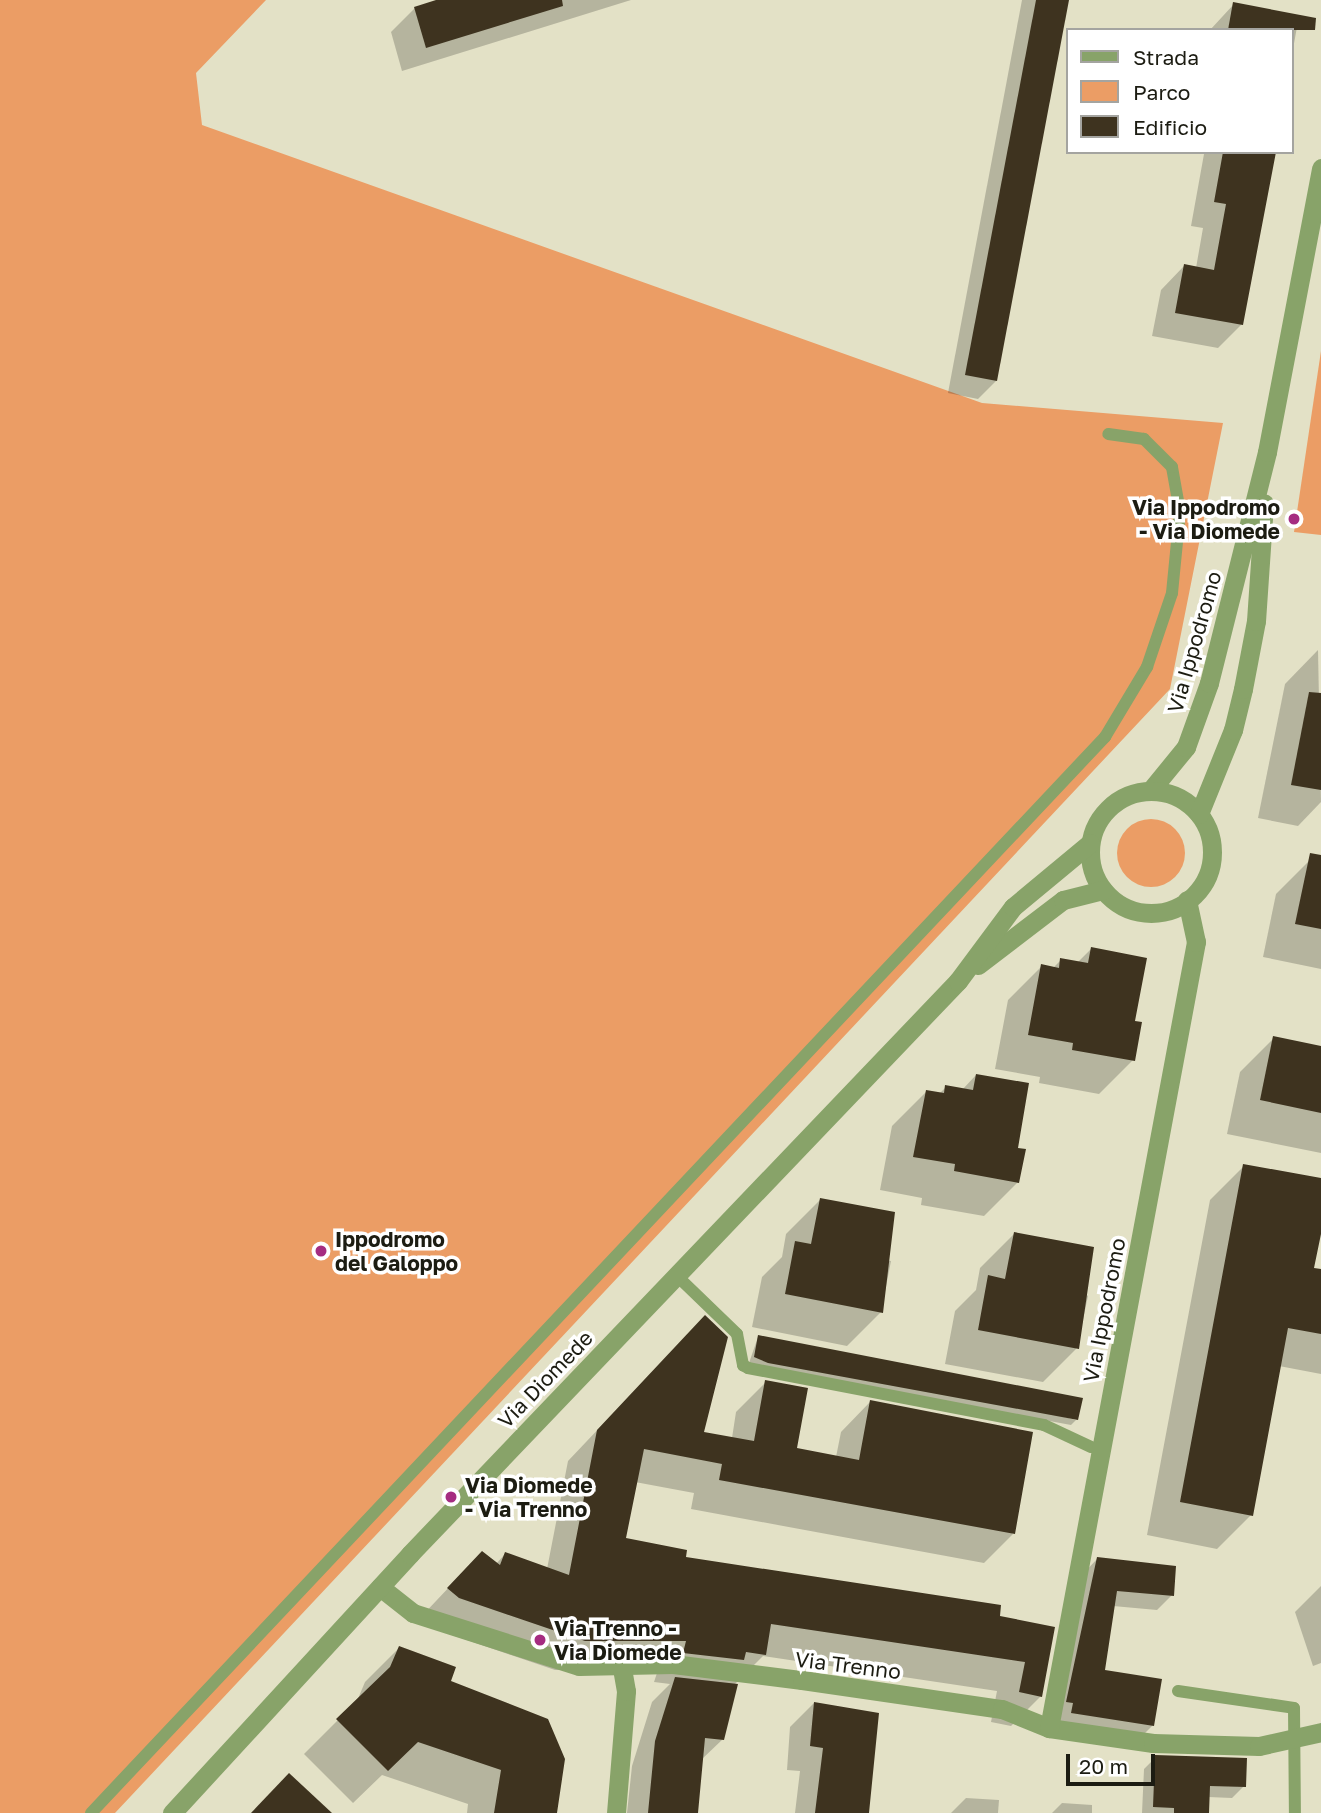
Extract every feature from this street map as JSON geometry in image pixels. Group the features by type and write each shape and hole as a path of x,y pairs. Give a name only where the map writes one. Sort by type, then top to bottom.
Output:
{"street":[{"name":"Via Ippodromo","path":"1150,791 1179,758 1201,713 1267,452 1321,169"},
{"name":"Via Ippodromo","path":"1199,814 1233,730 1256,621 1267,452"},
{"path":"1150,791 1178,797 1199,814 1209,834 1210,863 1202,884 1187,900 1167,910 1144,912 1121,905 1103,890 1093,871 1090,843 1110,806 1129,795 1150,791"},
{"name":"Via Diomede","path":"172,1813 380,1587 958,981 1013,907 1090,843"},
{"name":"Via Diomede","path":"958,981 1063,900 1103,890"},
{"name":"Via Ippodromo","path":"1049,1728 1196,942 1187,900"},
{"name":"Via Trenno","path":"380,1587 414,1613 579,1666 673,1664 1003,1709 1049,1728 1153,1743 1259,1746 1321,1732"},
{"path":"616,1813 626,1690 621,1664"}],"lane":[{"path":"91,1813 1105,737 1147,667 1164,618 1172,593 1181,512 1171,467 1144,439 1108,434"},
{"path":"676,1275 737,1334 743,1365 748,1368 1044,1425 1091,1447"},
{"path":"1178,1691 1294,1708 1295,1813"}],"green space":[{"name":"Ippodromo del Galoppo","path":"0,0 266,0 196,73 202,125 982,403 1223,423 1170,689 115,1813 0,1813"},
{"path":"1321,351 1321,535 1294,532"},
{"path":"1151,819 1164,822 1175,829 1182,840 1185,853 1182,866 1175,877 1164,884 1151,887 1138,884 1127,877 1120,866 1117,853 1120,840 1127,829 1138,822"}],"building":[{"path":"436,0 562,0 563,6 426,48 414,7"},
{"path":"1036,0 1069,0 997,381 965,375"},
{"path":"1233,2 1316,18 1315,30 1228,28"},
{"path":"1223,154 1276,154 1243,325 1175,313 1184,264 1214,270 1226,204 1214,202"},
{"path":"1309,692 1321,693 1321,790 1291,785"},
{"path":"1310,853 1321,855 1321,929 1295,924"},
{"path":"1091,947 1147,958 1135,1021 1142,1022 1135,1061 1072,1050 1073,1043 1028,1035 1041,964 1059,968 1060,958 1088,963"},
{"path":"1273,1036 1321,1046 1321,1113 1260,1100"},
{"path":"976,1074 1029,1083 1018,1148 1026,1149 1019,1183 954,1171 955,1164 913,1157 926,1090 944,1093 945,1085 973,1090"},
{"path":"1243,1164 1321,1178 1321,1234 1314,1268 1321,1269 1321,1334 1288,1328 1253,1516 1180,1502"},
{"path":"820,1198 895,1212 883,1313 785,1294 795,1241 811,1244"},
{"path":"1014,1232 1094,1247 1079,1349 978,1330 988,1275 1005,1279"},
{"path":"705,1315 728,1337 704,1432 754,1441 765,1380 808,1388 797,1448 859,1460 870,1400 1033,1432 1015,1534 719,1480 722,1464 644,1449 626,1538 687,1550 686,1557 1001,1605 1000,1616 1055,1627 1042,1697 1019,1692 1025,1662 771,1624 766,1655 746,1652 744,1660 683,1653 686,1641 585,1641 459,1598 447,1588 482,1551 500,1565 505,1552 569,1575 597,1430"},
{"path":"758,1335 1083,1398 1078,1420 768,1363 754,1357"},
{"path":"1097,1557 1176,1566 1174,1596 1117,1591 1105,1670 1162,1679 1154,1726 1071,1713 1073,1703 1066,1702"},
{"path":"399,1646 456,1667 451,1681 548,1719 565,1759 557,1813 494,1813 501,1770 418,1742 388,1771 336,1719 390,1667"},
{"path":"675,1677 738,1684 724,1740 705,1738 698,1813 648,1813 655,1741"},
{"path":"814,1702 879,1713 869,1813 815,1813 823,1748 810,1746"},
{"path":"1155,1755 1247,1758 1246,1787 1210,1786 1209,1813 1174,1813 1174,1808 1153,1807"},
{"path":"289,1773 332,1813 251,1813"}],"place":[{"name":"Via Ippodromo - Via Diomede","path":"1294,519"},
{"name":"Ippodromo del Galoppo","path":"321,1251"},
{"name":"Via Diomede - Via Trenno","path":"451,1497"},
{"name":"Via Trenno - Via Diomede","path":"540,1640"}]}
